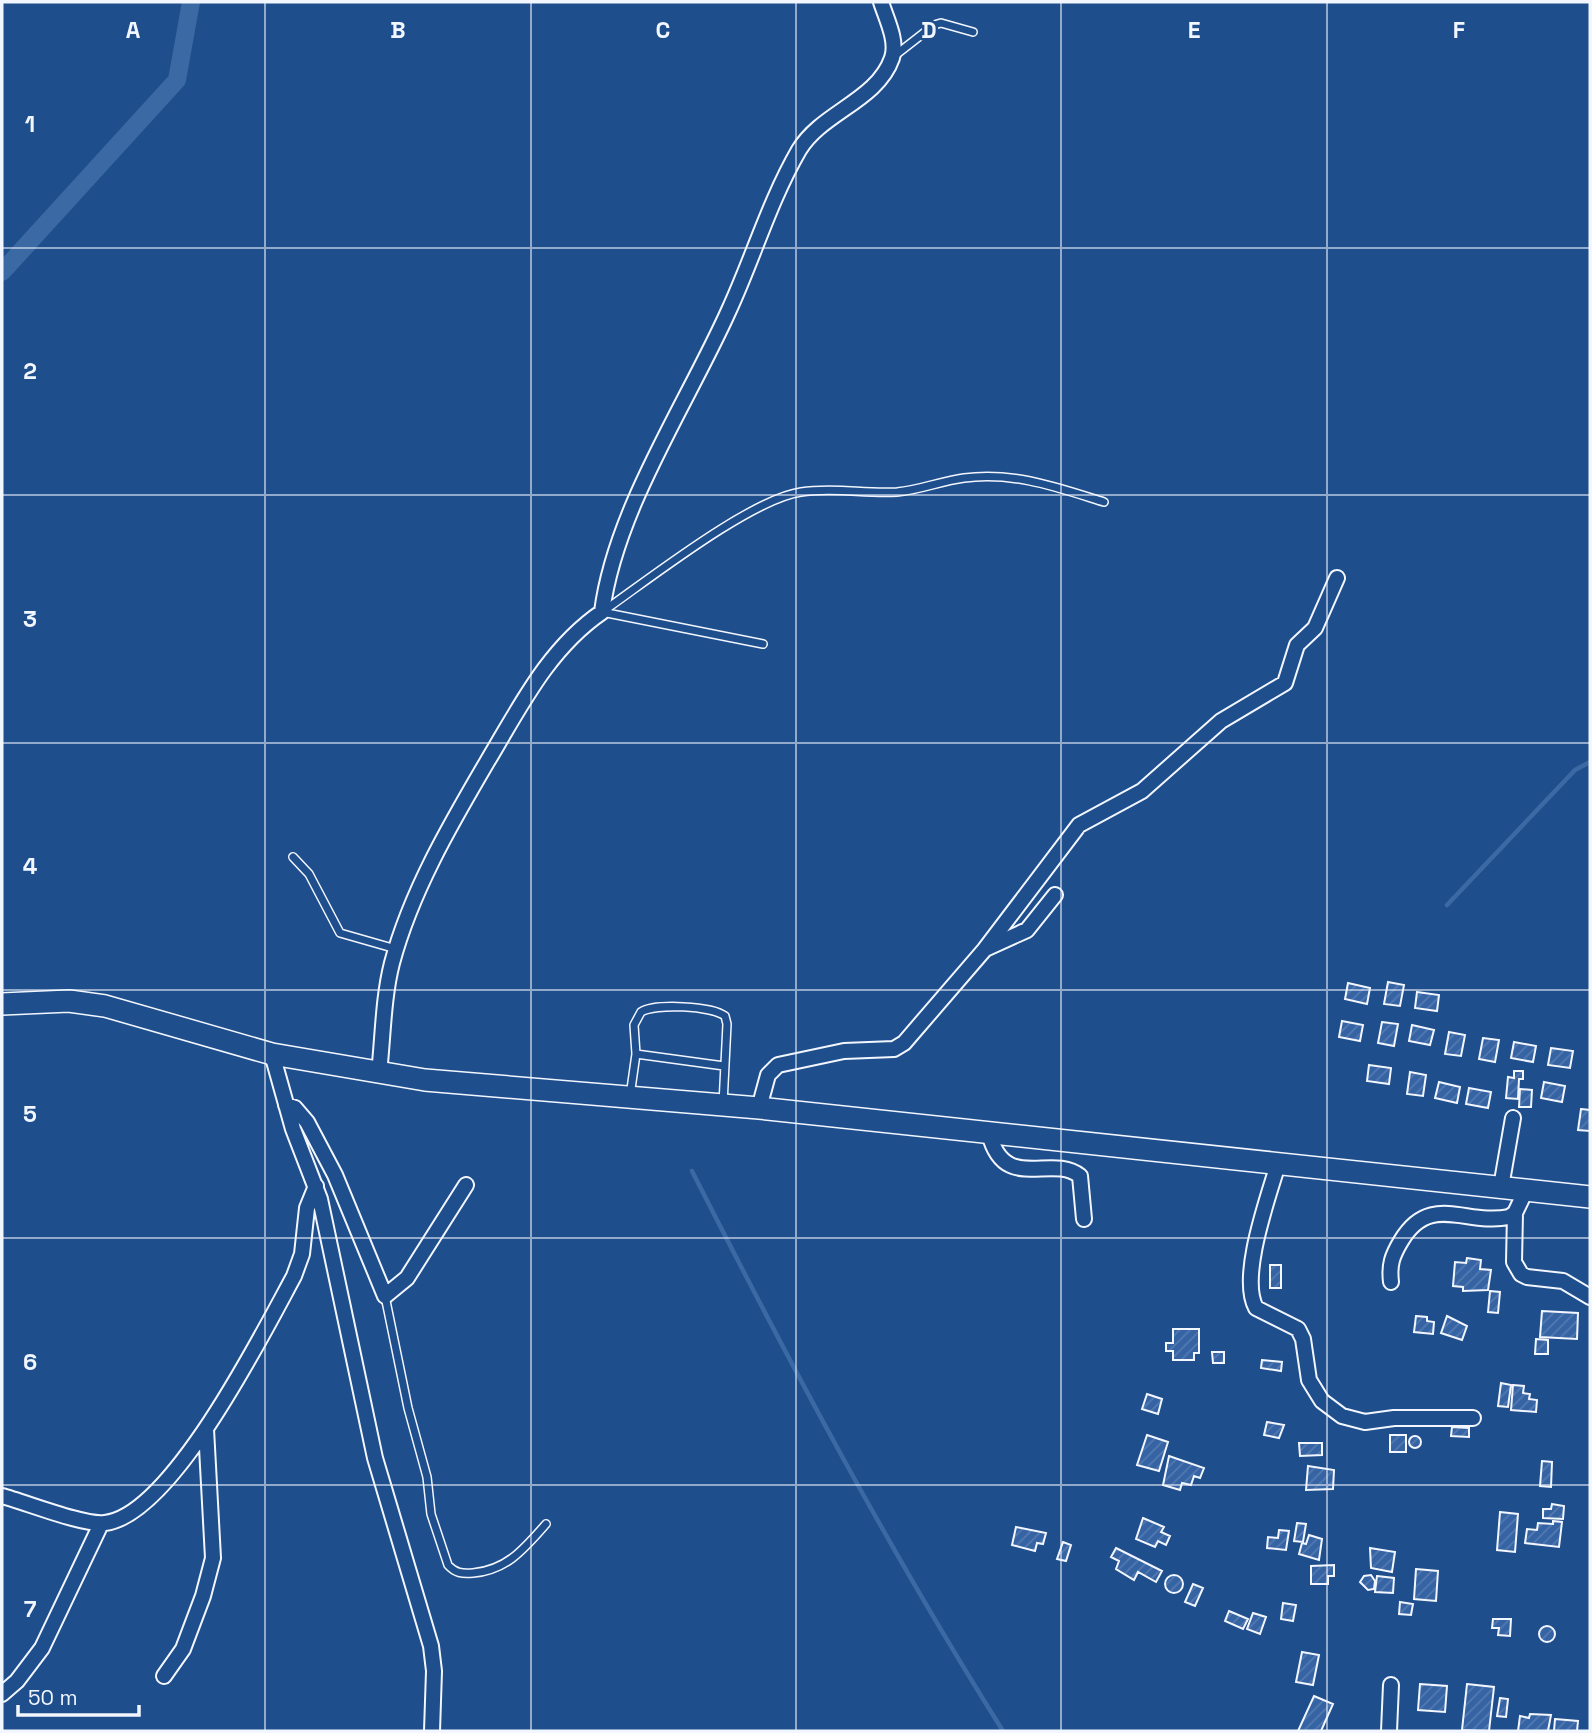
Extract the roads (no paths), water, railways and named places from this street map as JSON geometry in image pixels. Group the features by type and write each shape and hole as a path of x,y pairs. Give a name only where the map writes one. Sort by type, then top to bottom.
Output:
{"street":[{"path":"379,1073 391,965 404,924 447,830 540,673 565,643 602,612 604,592 641,490 722,327 799,151 819,125 870,87 892,57 892,38 881,2"},
{"path":"759,1108 768,1075 778,1065 844,1051 894,1049 904,1043 985,949 1079,825 1142,791 1221,721 1286,683 1297,646 1315,628 1337,578"},
{"path":"985,949 1027,930 1055,895"},
{"path":"2,1004 69,1001 105,1006 272,1054 379,1073 759,1108 1590,1197"},
{"path":"272,1054 286,1105 316,1186 375,1458 431,1646 434,1671 432,1731"},
{"path":"286,1105 300,1112 320,1146 385,1296 407,1278 466,1185"},
{"path":"1501,1187 1513,1118"},
{"path":"989,1133 997,1154 1012,1165 1023,1169 1067,1171 1080,1176 1084,1219"},
{"path":"1278,1164 1262,1216 1249,1291 1256,1308 1298,1329 1303,1339 1310,1380 1322,1401 1342,1416 1365,1422 1394,1418 1473,1418"},
{"path":"2,1496 101,1524 118,1518 157,1490 206,1429 294,1276 302,1254 310,1196 316,1186"},
{"path":"1526,1190 1516,1213 1513,1255 1516,1268 1527,1277 1563,1281 1590,1297"},
{"path":"1391,1282 1391,1257 1404,1236 1427,1214 1502,1219 1516,1213"},
{"path":"164,1676 183,1649 203,1596 213,1558 206,1429"},
{"path":"2,1694 17,1681 42,1648 101,1524"},
{"path":"1389,1731 1391,1685"}],"lane":[{"path":"892,57 934,25 941,23 973,32"},
{"path":"602,612 742,518 773,500 799,492 836,488 894,492 988,477 1045,484 1104,502"},
{"path":"602,612 763,644"},
{"path":"293,857 309,874 340,933 396,949"},
{"path":"629,1096 636,1054 634,1025 641,1012 656,1007 707,1009 719,1011 725,1016 723,1105"},
{"path":"636,1054 724,1066"},
{"path":"385,1296 408,1408 427,1477 431,1514 448,1565 453,1572 498,1570 546,1524"}],"waterway":[{"path":"2,272 177,80 191,2"},
{"path":"1447,905 1575,770 1590,762"},
{"path":"692,1171 841,1455 920,1594 1003,1731"}]}
